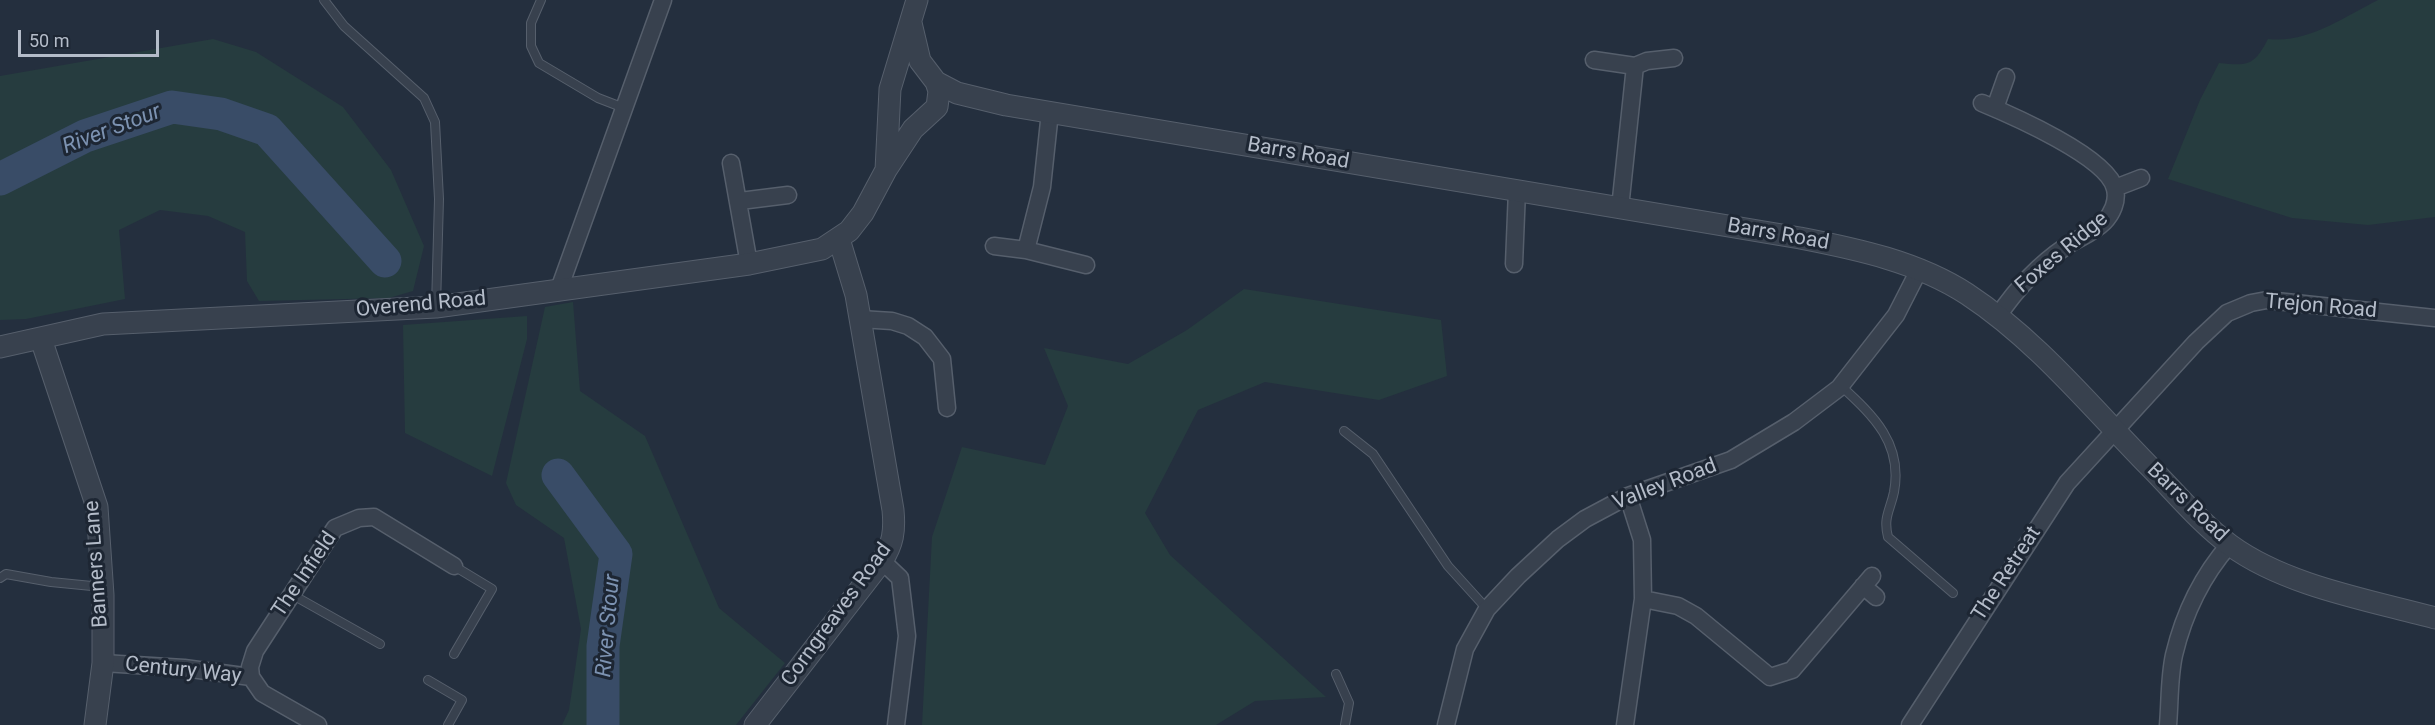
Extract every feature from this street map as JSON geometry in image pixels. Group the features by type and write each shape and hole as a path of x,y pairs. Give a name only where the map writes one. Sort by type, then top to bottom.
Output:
{"street":[{"path":"558,291 663,0"},
{"path":"917,0 888,97 894,111 907,120 928,117"},
{"path":"839,239 849,231 863,213 886,170 913,129 928,117 939,99 933,79 920,61 911,23"},
{"path":"1594,60 1635,66 1647,61 1674,58"},
{"path":"1620,208 1635,66"},
{"path":"893,81 898,75 914,70 933,79"},
{"name":"Foxes Ridge","path":"1998,316 2028,276 2102,224 2116,200 2115,188 2110,178 2075,148 1989,106 2006,76"},
{"name":"Barrs Road","path":"933,79 957,93 1006,105 1859,249 1919,270 1965,293 1998,316 2045,358 2189,507 2230,544 2258,562 2307,582 2435,618"},
{"path":"886,170 890,104"},
{"name":"Barrs Road","path":"928,117 956,108 1006,105"},
{"path":"1026,250 1042,187 1050,112"},
{"path":"731,163 740,201 749,264"},
{"name":"Foxes Ridge","path":"2115,188 2141,178"},
{"path":"1514,264 1517,190"},
{"path":"740,201 788,195"},
{"name":"Overend Road","path":"0,347 103,324 436,307 749,264 808,254 839,239"},
{"name":"Corngreaves Road","path":"755,725 882,561 892,546 895,531 856,295 839,239"},
{"path":"994,246 1026,250 1086,265"},
{"name":"Valley Road","path":"1446,725 1465,649 1487,609 1558,538 1585,519 1628,496 1731,460 1794,422 1841,386 1896,315 1919,270"},
{"name":"Trejon Road","path":"2113,430 2196,342 2227,313 2251,303 2285,300 2435,318"},
{"path":"860,319 892,321 908,326 925,337 942,359 947,408"},
{"name":"Banners Lane","path":"41,339 97,507 103,587 103,663 95,725"},
{"name":"The Retreat","path":"1910,725 2067,483 2113,430"},
{"path":"1625,725 1643,599 1641,540 1628,496"},
{"name":"The Infield","path":"251,677 250,667 255,651 335,528 359,518 374,517 454,566"},
{"path":"2168,725 2174,657 2185,623 2195,595 2210,566 2230,544"},
{"path":"882,561 900,578 907,636 896,725"},
{"path":"1643,599 1678,606 1696,616 1770,677 1792,670 1867,581 1876,597"},
{"name":"Century Way","path":"103,663 183,668 251,677 262,693 295,719 318,725"}],"lane":[{"path":"324,0 344,26 424,98 435,122 438,199 436,307"},
{"path":"541,0 531,23 531,46 538,63 598,98 624,108"},
{"path":"1841,386 1863,406 1886,434 1896,464 1894,489 1884,523 1888,537 1953,593"},
{"path":"1344,431 1372,454 1448,566 1487,609"},
{"path":"454,566 492,589 454,654"},
{"path":"0,578 6,574 13,574 51,582 103,587"},
{"path":"291,594 380,644"},
{"path":"1336,674 1349,703 1345,725"},
{"path":"428,680 462,700 448,725"}],"green space":[{"path":"2378,0 2435,0 2435,217 2368,225 2292,218 2168,179 2200,100 2219,63 2244,64 2259,55 2268,39 2283,39 2311,33"},
{"path":"213,39 256,52 343,107 391,170 424,246 413,291 389,298 259,301 247,281 245,232 208,216 160,210 119,230 125,299 26,319 0,320 0,76"},
{"path":"1244,289 1441,320 1447,376 1379,400 1265,382 1198,410 1145,513 1170,555 1326,697 1255,701 1216,725 922,725 932,537 962,447 1045,465 1068,406 1044,348 1128,364 1187,330"},
{"path":"573,302 580,391 645,436 719,608 785,663 736,725 562,725 569,710 581,629 564,538 516,505 506,483 545,307"},
{"path":"527,316 527,339 492,476 405,433 403,325"}],"waterway":[{"name":"River Stour","path":"0,179 85,136 172,107 221,114 267,130 385,261"},
{"name":"River Stour","path":"558,475 616,554 603,646 603,725"}]}
